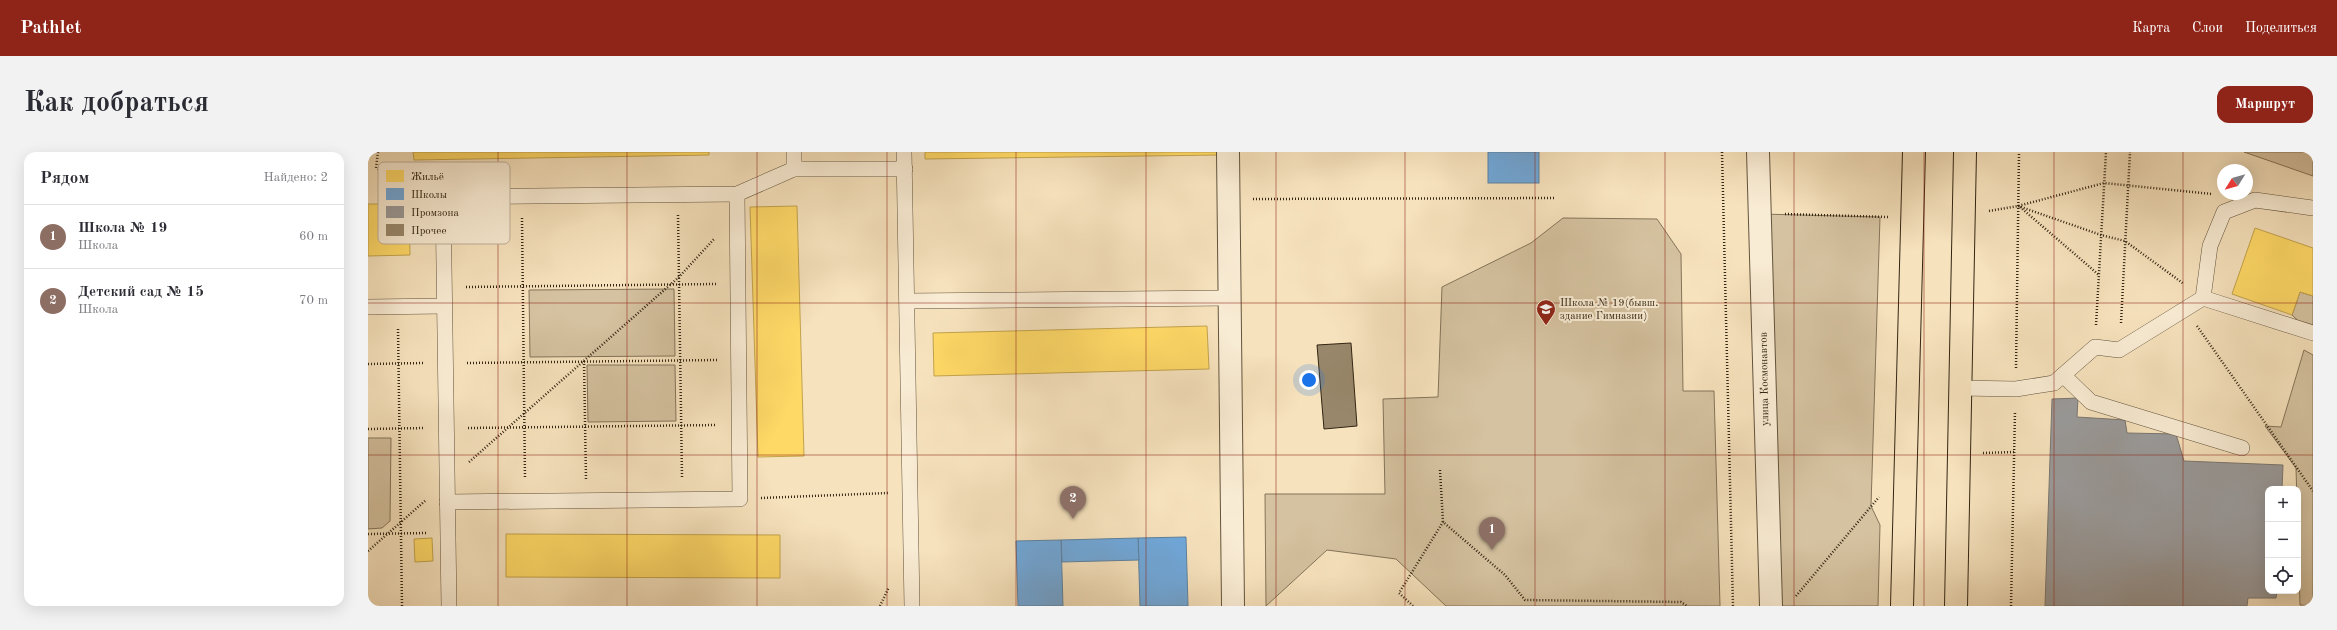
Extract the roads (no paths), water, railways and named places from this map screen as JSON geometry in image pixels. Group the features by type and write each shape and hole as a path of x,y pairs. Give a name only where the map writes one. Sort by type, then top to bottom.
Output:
{"main road":[{"path":"1902,606 1914,152"},
{"path":"1956,606 1965,152"}],"street":[{"path":"1228,152 1233,606"},
{"name":"улица Космонавтов","path":"1758,152 1771,606"}],"lane":[{"path":"794,152 794,169"},
{"path":"904,152 912,606"},
{"path":"510,197 737,194 794,169 905,169"},
{"path":"447,502 740,499 737,194"},
{"path":"2203,298 2210,246 2224,212 2255,200 2311,209 2313,208"},
{"path":"444,244 449,606"},
{"path":"907,301 1230,298"},
{"path":"1960,388 2016,390 2054,383 2095,347 2119,350 2203,298 2313,333"},
{"path":"368,307 444,306"},
{"path":"2063,375 2076,385 2091,402 2242,448"}],"place":[{"name":"Школа № 19(бывш. здание Гимназии)","path":"1546,326"},
{"name":"Детский сад № 15","path":"1073,519"},
{"name":"Школа № 19","path":"1492,550"}]}
